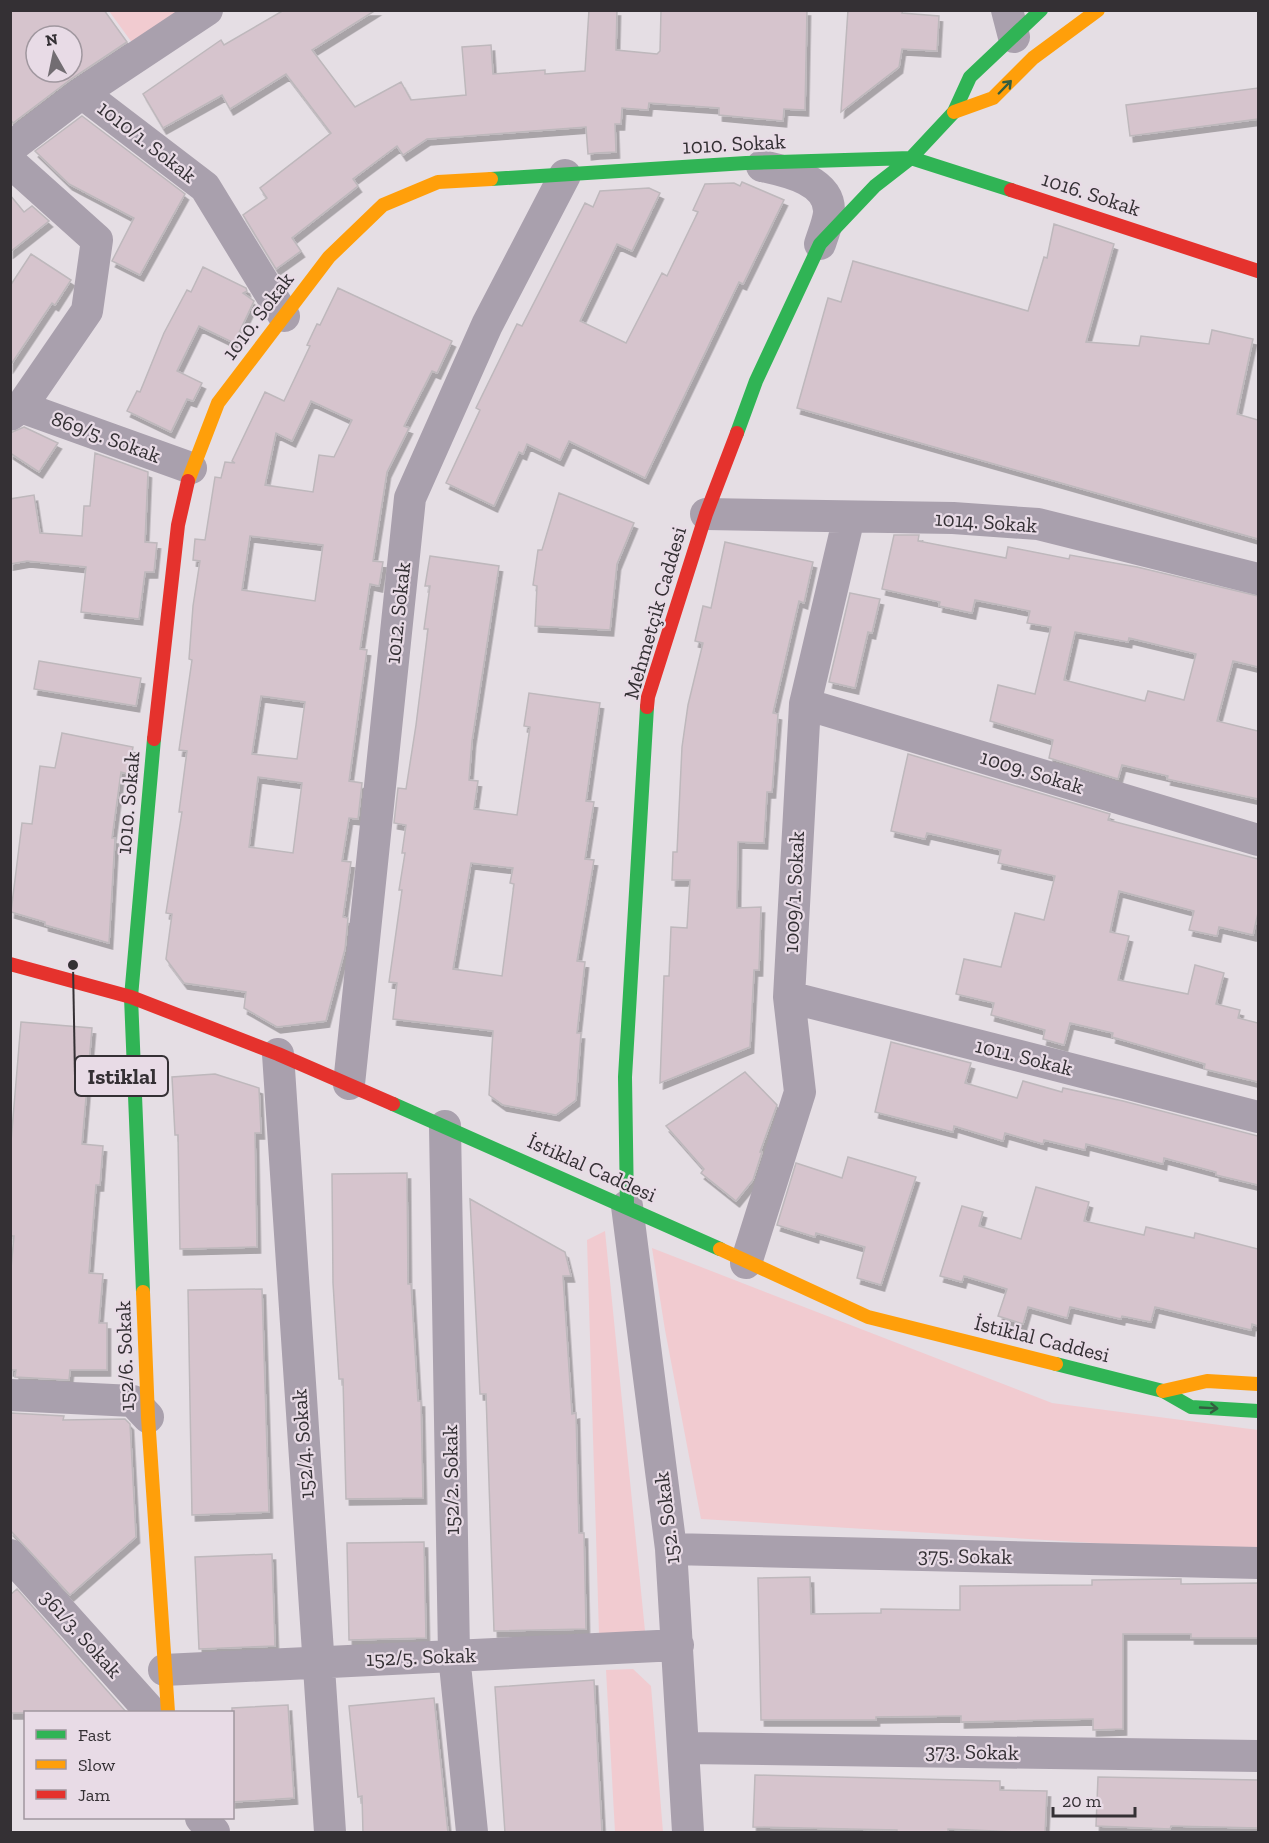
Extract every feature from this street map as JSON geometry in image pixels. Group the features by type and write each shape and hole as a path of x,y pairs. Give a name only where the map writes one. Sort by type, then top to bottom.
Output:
{"street":[{"path":"10,148 82,93 207,10"},
{"name":"Mehmetçik Caddesi","path":"627,1206 625,1077 648,697 706,514 756,381 820,244 875,186 911,158 954,112 970,77 1011,24 1041,10"},
{"name":"Mehmetçik Caddesi","path":"954,112 993,98 1033,58 1098,10"},
{"name":"1010/1. Sokak","path":"82,93 205,187 284,316"},
{"name":"1010. Sokak","path":"131,997 151,772 178,525 191,468 218,403 329,257 383,205 438,182 565,176 746,163 911,158"},
{"name":"1016. Sokak","path":"911,158 1258,271"},
{"name":"869/5. Sokak","path":"10,162 97,240 87,311 16,411 191,468"},
{"path":"746,163 798,174 821,190 829,211 820,244"},
{"name":"1012. Sokak","path":"349,1084 410,498 487,325 565,176"},
{"name":"1014. Sokak","path":"706,514 952,518 1038,524 1258,579"},
{"name":"1009/1. Sokak","path":"746,1263 800,1092 789,997 805,704 849,517"},
{"name":"1009. Sokak","path":"805,704 1258,840"},
{"name":"İstiklal Caddesi","path":"10,964 131,997 278,1054 627,1206 746,1263 868,1317 1163,1391 1191,1407 1258,1411"},
{"name":"152/6. Sokak","path":"131,997 148,1417 168,1711"},
{"name":"1011. Sokak","path":"789,997 1258,1117"},
{"name":"152/4. Sokak","path":"278,1054 330,1833"},
{"name":"152/2. Sokak","path":"445,1126 454,1655 472,1833"},
{"name":"152. Sokak","path":"627,1206 671,1550 688,1833"},
{"name":"İstiklal Caddesi","path":"1163,1391 1207,1381 1258,1384"},
{"path":"10,1395 133,1401 148,1417"},
{"name":"375. Sokak","path":"671,1550 1258,1563"},
{"name":"361/3. Sokak","path":"10,1555 149,1711"},
{"name":"152/5. Sokak","path":"164,1670 678,1645"},
{"name":"373. Sokak","path":"684,1748 1258,1756"},
{"path":"202,1819 214,1833"}],"shaded area":[{"path":"109,11 207,11 141,55"},
{"path":"605,1231 645,1631 599,1634 587,1240"},
{"path":"652,1248 1052,1403 1258,1430 1258,1553 701,1519"},
{"path":"633,1669 651,1686 663,1832 615,1832 606,1670"}],"building":[{"path":"10,10 104,10 127,42 84,70 84,24 24,24 24,84 64,84 13,123 10,119"},
{"path":"284,10 376,10 312,50 355,107 401,82 411,100 466,95 462,47 491,45 493,74 545,70 545,74 585,71 589,10 617,10 616,50 657,54 660,51 661,10 807,10 805,110 784,109 783,121 719,115 719,108 649,103 648,110 622,108 621,124 615,124 616,152 588,154 586,127 427,139 403,155 397,146 353,179 358,186 292,238 301,251 276,269 243,215 267,198 260,188 331,133 286,74 230,109 222,95 163,128 143,94 221,40 224,45"},
{"path":"848,10 903,10 902,13 939,16 937,51 902,49 899,67 841,112"},
{"path":"1258,88 1258,119 1130,136 1126,105"},
{"path":"82,116 185,194 140,275 112,261 134,218 69,184 35,151"},
{"path":"742,182 784,200 743,284 739,282 645,478 569,441 560,460 527,444 523,454 519,452 494,506 446,483 480,410 476,408 517,324 522,326 585,203 593,207 600,191 649,188 660,193 632,251 617,244 580,321 626,343 662,273 667,276 698,212 693,210 705,184 734,183 740,186"},
{"path":"10,195 24,212 32,206 49,221 10,252"},
{"path":"1054,224 1114,244 1086,342 1139,346 1141,336 1209,344 1212,330 1253,339 1237,414 1258,420 1258,539 797,408 828,298 841,302 853,261 1028,311 1044,257 1047,258"},
{"path":"31,254 71,280 55,305 52,303 10,366 10,286"},
{"path":"203,267 246,288 247,291 243,293 254,301 234,343 199,326 177,371 202,383 193,401 187,399 171,432 127,411 137,391 140,392 164,333 187,290 191,292"},
{"path":"338,288 452,341 437,373 432,371 404,426 409,428 387,472 373,561 383,562 379,586 370,584 360,649 367,650 349,781 362,783 358,819 349,818 342,861 351,862 343,917 348,918 345,949 326,1021 277,1027 244,1008 246,992 184,983 166,959 172,914 166,913 182,812 179,812 187,751 179,750 192,660 189,659 193,606 200,561 193,560 195,539 205,540 215,477 221,478 225,462 235,463 232,461 265,392 284,401 310,346 307,345 317,324 320,325","holes":["311,401 352,420 334,457 319,455 313,492 265,485 276,433 292,441","250,536 323,545 315,601 242,590","261,696 305,702 297,759 252,754","258,777 302,783 293,853 249,847"]},
{"path":"24,427 58,443 39,472 10,453 10,433"},
{"path":"95,453 148,472 145,542 157,543 154,572 145,572 139,619 81,612 86,567 27,561 10,564 10,499 34,495 40,533 82,536 84,506 90,506"},
{"path":"559,493 634,523 617,564 610,630 535,626 537,586 533,585 538,550 542,550"},
{"path":"894,535 919,535 918,541 1006,558 1008,547 1069,559 1070,555 1137,567 1258,596 1258,667 1233,661 1217,721 1258,731 1258,799 1167,779 1168,776 1122,765 1118,779 1049,758 1053,740 990,721 998,685 1035,694 1051,627 1027,623 1030,611 975,600 972,613 939,606 940,602 882,589","holes":["1075,632 1128,642 1129,638 1196,654 1184,700 1148,691 1145,701 1064,680"]},
{"path":"725,542 813,562 804,603 799,601 773,713 778,714 772,792 767,792 764,843 738,842 737,908 761,907 759,970 754,970 750,1047 660,1083 664,976 669,976 671,927 687,928 690,880 672,880 673,852 677,852 682,747 688,705 703,643 695,641 703,606 711,608"},
{"path":"430,556 499,566 472,741 469,780 478,781 474,809 517,815 530,727 524,726 529,693 600,703 586,801 594,802 585,859 594,860 577,961 585,962 577,1033 581,1033 576,1100 556,1115 503,1105 489,1095 493,1031 393,1019 397,983 389,982 402,890 399,890 405,853 402,853 406,825 394,823 398,788 406,789 416,725 428,629 424,629 430,586 425,586","holes":["471,863 513,868 510,883 514,884 502,976 453,969"]},
{"path":"850,593 880,599 872,633 868,632 855,688 829,682"},
{"path":"39,661 141,678 136,706 34,689"},
{"path":"62,733 133,747 128,774 121,772 112,838 115,838 109,943 45,925 45,922 11,912 22,823 32,824 40,766 55,768"},
{"path":"908,754 1110,814 1108,820 1258,859 1258,913 1253,935 1219,927 1217,936 1189,930 1194,911 1119,891 1110,932 1129,936 1118,980 1188,994 1195,965 1224,973 1216,1004 1240,1010 1238,1018 1258,1023 1258,1082 1204,1069 1205,1064 1112,1037 1113,1033 1070,1023 1064,1045 1043,1039 1045,1030 991,1015 994,1003 956,994 964,959 1001,967 1015,913 1044,920 1055,876 998,863 1001,850 927,833 925,839 891,831"},
{"path":"21,1022 92,1028 82,1144 103,1146 100,1185 96,1185 89,1273 103,1274 99,1323 107,1323 107,1370 70,1370 69,1380 15,1377 16,1370 10,1370 10,1279 14,1236 10,1236 10,1154"},
{"path":"891,1042 971,1063 965,1083 1017,1098 1023,1081 1062,1092 1063,1088 1123,1101 1258,1136 1258,1185 1216,1175 1216,1172 1164,1158 1163,1164 1086,1144 1085,1150 1044,1140 1043,1144 1005,1133 1003,1141 954,1126 953,1132 875,1112"},
{"path":"745,1072 777,1105 760,1152 762,1152 753,1180 736,1201 701,1173 704,1169 666,1126"},
{"path":"215,1074 259,1088 261,1133 255,1133 257,1247 180,1249 178,1135 175,1135 172,1077"},
{"path":"848,1157 916,1177 881,1285 857,1278 865,1247 816,1233 815,1237 777,1225 796,1163 842,1178"},
{"path":"407,1173 408,1284 411,1284 418,1401 421,1401 423,1498 346,1499 343,1379 339,1379 333,1283 332,1174"},
{"path":"1036,1187 1089,1202 1084,1221 1144,1235 1146,1227 1194,1238 1195,1233 1258,1249 1258,1326 1252,1324 1251,1330 1155,1307 1151,1322 1122,1316 1121,1319 1070,1307 1067,1318 1028,1307 1023,1324 998,1316 1007,1289 964,1276 962,1282 940,1276 962,1206 983,1212 979,1226 1021,1239"},
{"path":"470,1199 565,1252 571,1276 563,1276 572,1414 576,1413 579,1533 584,1533 586,1629 494,1631 486,1394 480,1394"},
{"path":"262,1289 269,1512 192,1515 188,1290"},
{"path":"11,1413 64,1416 63,1420 125,1419 130,1424 136,1537 70,1595 10,1530"},
{"path":"424,1542 426,1638 349,1640 347,1543"},
{"path":"272,1554 275,1646 199,1649 195,1557"},
{"path":"810,1577 811,1614 881,1613 881,1609 960,1610 960,1586 1092,1585 1092,1580 1175,1579 1181,1579 1181,1584 1258,1583 1258,1638 1191,1638 1191,1634 1123,1634 1123,1729 1093,1730 1093,1719 961,1722 961,1716 876,1717 876,1720 761,1720 758,1578"},
{"path":"17,1589 125,1711 10,1713 10,1595"},
{"path":"594,1680 602,1833 505,1833 495,1687"},
{"path":"434,1698 448,1833 363,1833 362,1796 358,1797 349,1706"},
{"path":"288,1705 294,1798 234,1802 234,1711 232,1708"},
{"path":"755,1775 1000,1781 1000,1790 1047,1791 1045,1833 948,1829 948,1833 897,1833 897,1830 753,1827"},
{"path":"1098,1777 1258,1780 1258,1828 1171,1826 1170,1829 1096,1826"}],"traffic: fast":[{"path":"737,433 756,381 820,244 875,186 911,158 954,112 970,77 1041,10"},
{"path":"491,179 746,163 911,158 1011,190"},
{"path":"627,1206 625,1077 647,707"},
{"path":"143,1292 131,997 154,739"},
{"path":"393,1104 720,1249"},
{"path":"1056,1364 1163,1391 1191,1407 1258,1411"}],"traffic: slow":[{"path":"954,112 993,98 1033,58 1098,10"},
{"path":"188,481 218,403 329,257 383,205 438,182 491,179"},
{"path":"720,1249 868,1317 1056,1364"},
{"path":"143,1292 148,1417 168,1711"},
{"path":"1163,1391 1207,1381 1258,1384"}],"traffic: jam":[{"path":"1011,190 1258,271"},
{"path":"647,707 648,697 706,514 737,433"},
{"path":"154,739 178,525 188,481"},
{"path":"10,964 131,997 278,1054 393,1104"}],"place":[{"name":"Istiklal","path":"73,965"}]}
